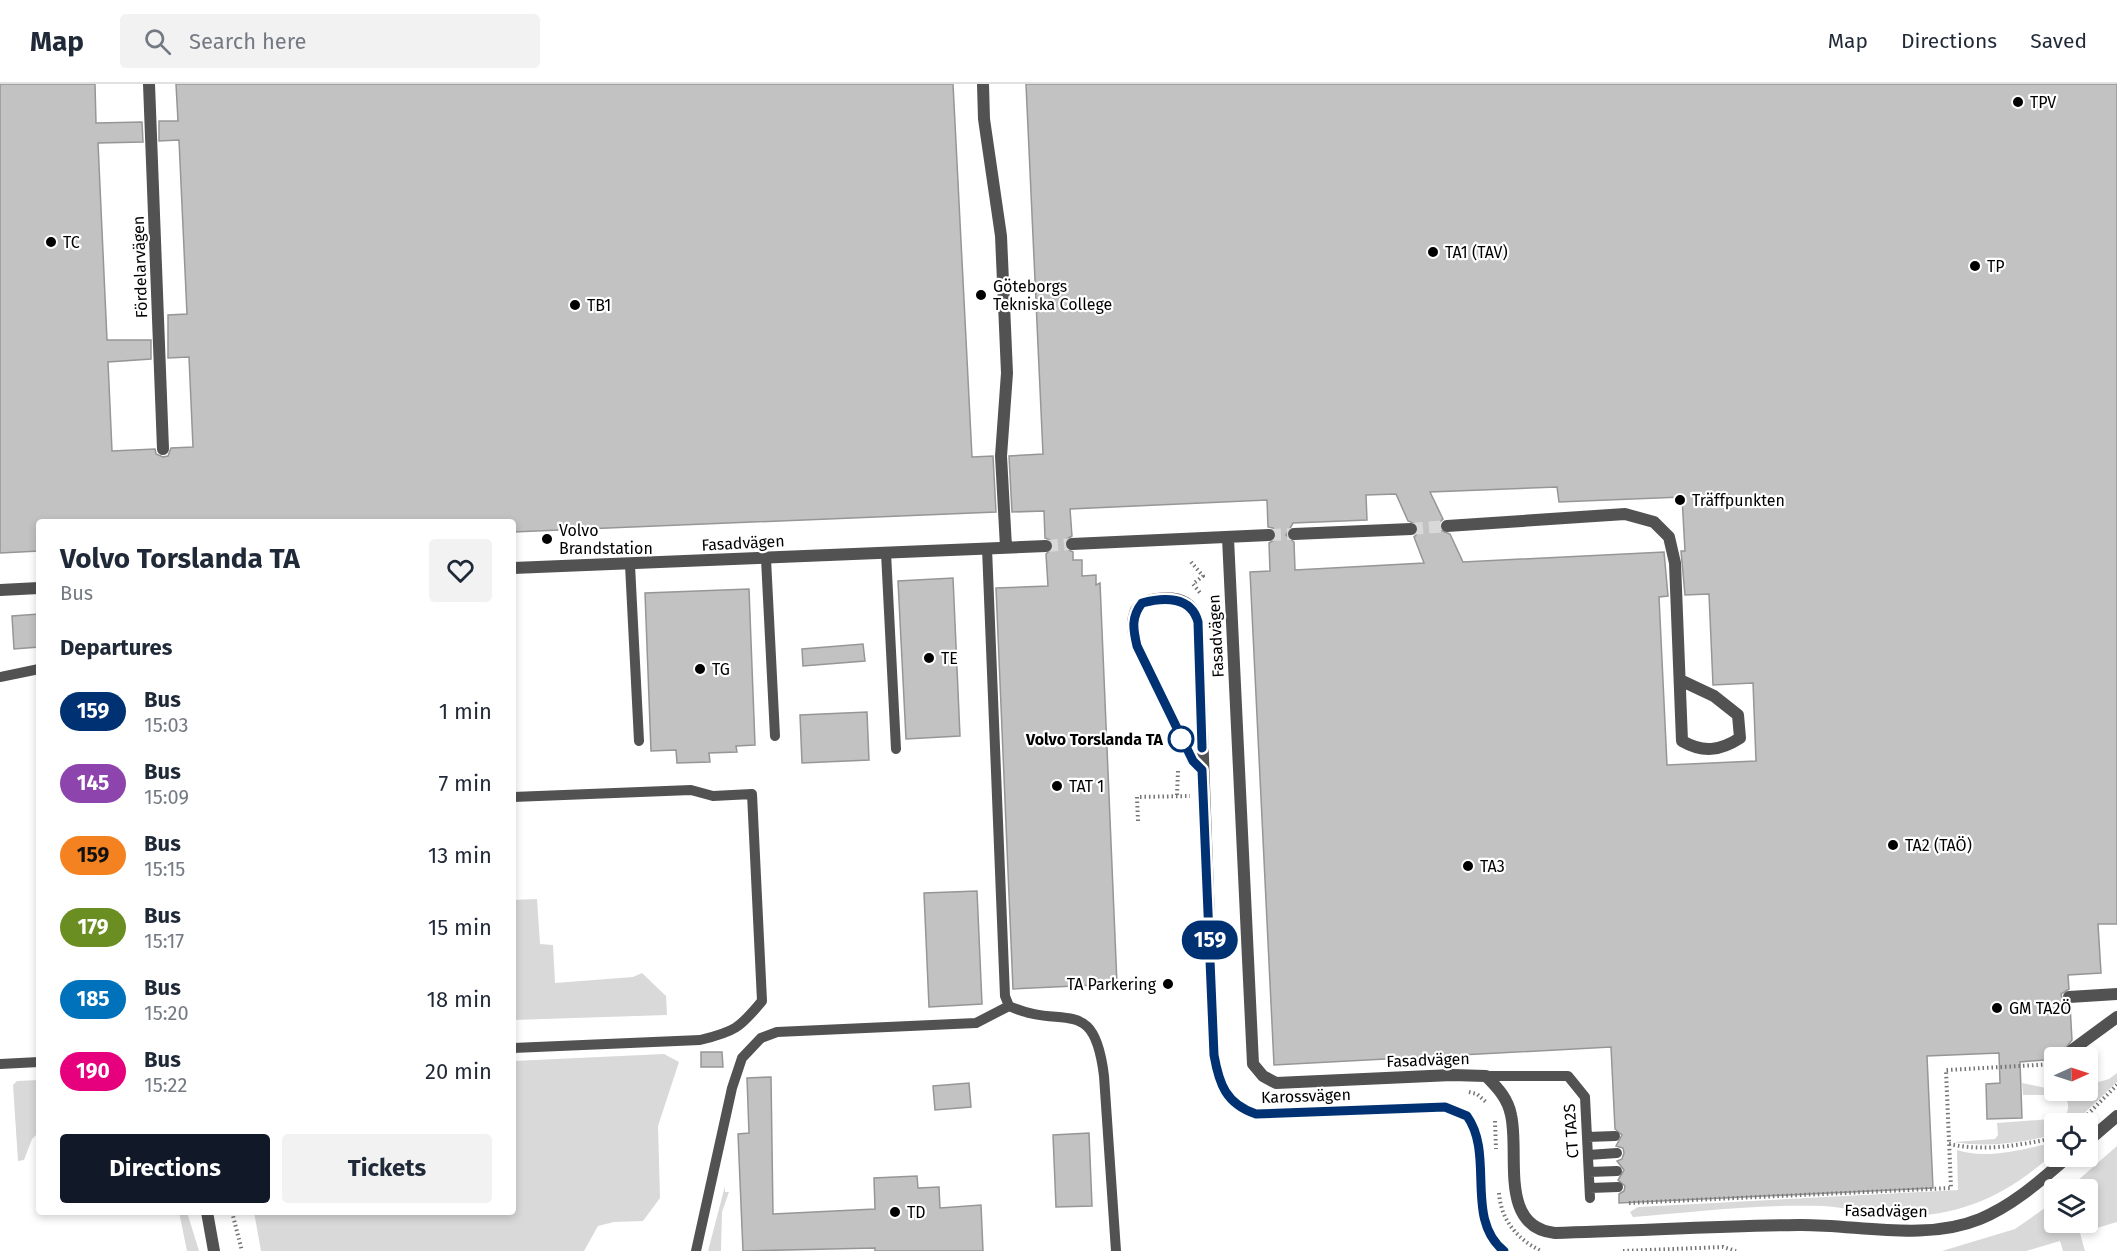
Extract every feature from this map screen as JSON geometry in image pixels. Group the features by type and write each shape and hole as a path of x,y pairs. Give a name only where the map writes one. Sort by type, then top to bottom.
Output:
{"street":[{"name":"Fördelarvägen","path":"149,84 163,449"},
{"path":"983,84 984,118 1001,248 1007,373 1001,456 1006,548"},
{"path":"1447,526 1625,514 1654,522 1669,537 1675,563 1682,741 1697,750 1724,748 1740,738 1738,715 1714,696 1680,680"},
{"path":"1294,534 1411,529"},
{"path":"1072,544 1269,535"},
{"name":"Fasadvägen","path":"1228,538 1253,1064 1263,1076 1276,1083 1452,1075 1486,1076 1501,1090 1511,1116 1516,1198 1522,1214 1533,1226 1543,1232 1799,1225 1888,1229 1937,1228 1978,1220 2017,1200 2056,1167"},
{"name":"Fasadvägen","path":"516,568 1046,546"},
{"path":"0,590 36,588"},
{"name":"Karossvägen","path":"1202,770 1193,761 1137,646 1133,628 1135,612 1142,603 1171,600 1185,602 1195,612 1198,622 1214,1055 1223,1091 1242,1110 1256,1114 1445,1107 1467,1116 1478,1136 1485,1222 1494,1241 1504,1251"},
{"path":"2069,997 2117,994"},
{"path":"2077,1047 2117,1017"},
{"path":"2098,1132 2117,1116"},
{"path":"208,1215 214,1251"}],"lane":[{"path":"987,548 1005,989 1009,1006"},
{"path":"886,553 896,749"},
{"path":"766,559 775,736"},
{"path":"630,565 639,741"},
{"path":"0,677 36,670"},
{"path":"516,797 691,790 713,796 752,794 762,1001 745,1022 730,1033 700,1040 516,1048"},
{"path":"696,1251 732,1088 742,1058 761,1038 777,1032 976,1023 1009,1006"},
{"path":"1009,1006 1020,1011 1075,1019 1087,1024 1095,1034 1101,1048 1104,1076 1116,1251"},
{"path":"0,1064 36,1062"},
{"name":"CT TA2S","path":"1486,1076 1568,1076 1585,1097 1590,1193 1618,1187"},
{"path":"1587,1137 1615,1136"},
{"path":"1588,1155 1617,1153"},
{"path":"1589,1172 1617,1171"}],"path":[{"path":"1177,795 1178,771"},
{"path":"1138,821 1137,797 1193,796"},
{"path":"1629,1203 1952,1188 1946,1070 2044,1065"},
{"path":"2089,1113 2117,1085"},
{"path":"1457,1092 1477,1094 1491,1107"},
{"path":"1494,1118 1497,1154"},
{"path":"1949,1144 1972,1149 2012,1146 2044,1140"},
{"path":"1499,1189 1504,1216 1512,1229 1523,1241 1541,1251"},
{"path":"233,1215 242,1251"},
{"path":"1623,1251 1723,1247 1736,1251"}],"shaded area":[{"path":"537,899 540,944 553,945 555,983 633,977 642,973 666,996 667,1015 516,1020 516,900"},
{"path":"664,1054 679,1062 658,1126 660,1198 643,1221 614,1222 598,1226 584,1251 261,1251 255,1215 516,1215 516,1061"},
{"path":"2117,1073 2117,1082 2098,1100 2098,1082 2109,1079"},
{"path":"36,1080 36,1135 32,1139 24,1160 18,1161 13,1085 17,1081"},
{"path":"2022,1083 2044,1088 2044,1095 2023,1095"},
{"path":"2067,1101 2097,1101 2084,1113 2066,1113"},
{"path":"2044,1120 2044,1137 1992,1144 1954,1142 1995,1139 1998,1135 1997,1123"},
{"path":"2044,1144 2044,1162 2018,1181 1980,1202 1938,1213 1891,1216 1832,1207 1799,1206 1633,1217 1630,1212 1638,1207 1958,1190 1957,1150 1993,1154"},
{"path":"2117,1146 2117,1222 2098,1228 2098,1179 2079,1179 2093,1167 2098,1167 2098,1163"},
{"path":"725,1186 725,1192 729,1192 722,1212 721,1251 708,1251"},
{"path":"2044,1209 2044,1233 2080,1233 2085,1251 2063,1251 2060,1241 2026,1251 1942,1251 2015,1229"},
{"path":"180,1215 188,1215 199,1251 187,1251"}],"building":[{"name":"TB1","path":"0,84 95,84 96,123 142,122 143,142 98,143 107,340 151,340 151,359 108,362 112,451 155,449 156,454 163,457 168,456 171,448 193,447 189,357 168,358 168,315 187,314 179,140 159,141 159,121 178,121 176,84 953,84 972,457 993,456 996,512 516,532 516,519 36,519 36,551 0,553"},
{"path":"1026,84 2117,84 2117,924 2098,924 2101,973 2068,975 2069,989 2061,994 2063,1002 2070,1005 2072,1040 2066,1047 2044,1047 2044,1060 2020,1062 2022,1118 1987,1119 1986,1084 2000,1083 1999,1053 1927,1056 1933,1188 1619,1203 1619,1194 1624,1191 1625,1186 1618,1180 1624,1170 1617,1161 1622,1159 1624,1153 1623,1148 1616,1146 1622,1135 1615,1129 1611,1047 1274,1065 1250,572 1270,571 1269,543 1276,539 1277,534 1273,528 1268,527 1267,500 1070,509 1072,536 1065,540 1065,548 1073,552 1073,560 1082,560 1082,576 1096,575 1096,585 1100,583 1117,984 1013,989 996,588 1048,586 1046,554 1054,546 1053,541 1045,538 1044,511 1012,512 1009,456 1043,454","holes":["1557,487 1559,502 1682,497 1685,551 1681,551 1685,595 1709,594 1713,685 1753,683 1756,761 1667,765 1659,597 1668,596 1664,552 1463,562 1450,534 1440,530 1439,523 1443,519 1430,492","1396,494 1408,521 1418,525 1419,532 1414,537 1424,563 1295,570 1294,542 1286,535 1293,523 1367,520 1366,495"]},
{"name":"TE","path":"953,578 960,736 906,739 898,581"},
{"name":"TG","path":"749,589 755,745 736,746 737,752 709,753 710,762 677,763 676,750 651,751 645,593"},
{"path":"36,614 36,647 14,649 12,616"},
{"path":"863,644 865,661 803,666 802,649"},
{"path":"867,712 869,760 802,763 800,715"},
{"path":"977,891 982,1004 929,1007 924,893"},
{"path":"701,1052 722,1052 723,1067 701,1067"},
{"name":"TD","path":"771,1077 773,1214 875,1209 874,1178 917,1176 918,1188 939,1187 940,1208 981,1205 983,1251 875,1251 875,1248 743,1251 738,1134 749,1133 747,1078"},
{"path":"969,1083 971,1107 935,1110 933,1086"},
{"path":"1089,1133 1092,1206 1056,1207 1053,1135"}],"tunnel":[{"path":"1411,529 1447,526"},
{"path":"1269,535 1294,534"},
{"path":"1046,546 1072,544"}],"bus line":[{"name":"159","path":"1202,748 1198,622 1195,612 1185,602 1155,599 1142,603 1135,612 1133,628 1137,646 1193,761 1202,770 1214,1055 1218,1080 1223,1091 1242,1110 1256,1114 1445,1107 1467,1116 1478,1136 1485,1222 1494,1241 1504,1251"}],"place":[{"name":"TPV","path":"2018,102"},
{"name":"TC","path":"51,242"},
{"name":"TA1 (TAV)","path":"1433,252"},
{"name":"TP","path":"1975,266"},
{"name":"Göteborgs Tekniska College","path":"981,295"},
{"name":"TB1","path":"575,305"},
{"name":"Träffpunkten","path":"1680,500"},
{"name":"Volvo Brandstation","path":"547,539"},
{"name":"TE","path":"929,658"},
{"name":"TG","path":"700,669"},
{"name":"Volvo Torslanda TA","path":"1181,739"},
{"name":"TAT 1","path":"1057,786"},
{"name":"TA2 (TAÖ)","path":"1893,845"},
{"name":"TA3","path":"1468,866"},
{"name":"TA Parkering","path":"1168,984"},
{"name":"GM TA2Ö","path":"1997,1008"},
{"name":"TD","path":"895,1212"}]}
